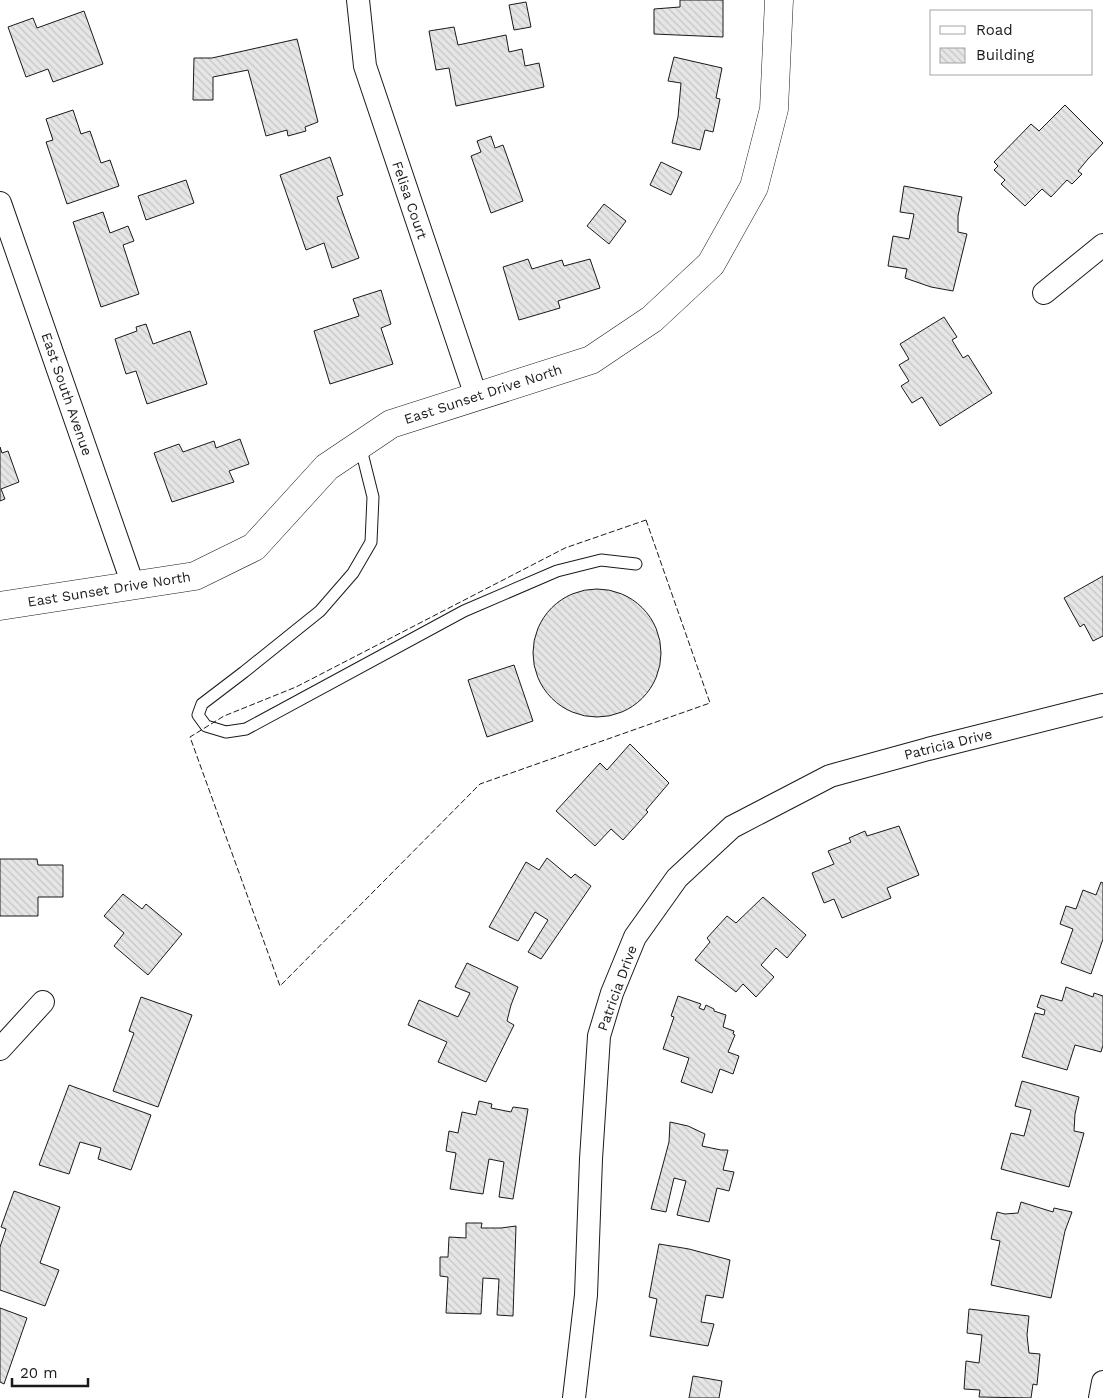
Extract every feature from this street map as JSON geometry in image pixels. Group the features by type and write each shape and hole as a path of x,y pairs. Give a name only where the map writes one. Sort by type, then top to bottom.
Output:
{"street":[{"name":"Felisa Court","path":"358,0 365,66 476,396"},
{"name":"East Sunset Drive North","path":"0,606 195,576 254,547 327,467 391,424 591,360 652,319 711,264 754,187 774,109 778,0"},
{"name":"East South Avenue","path":"1,206 133,585"},
{"path":"1044,293 1103,245"},
{"name":"Patricia Drive","path":"574,1398 586,1295 591,1158 599,1036 612,993 635,937 676,878 732,827 830,776 1103,705"},
{"path":"0,1049 43,1002"},
{"path":"1100,1398 1103,1382"}],"lane":[{"path":"360,445 373,497 371,542 353,573 320,611 202,704 198,715 206,726 226,732 246,729 464,611 557,570 601,560 636,564"}],"building":[{"path":"680,0 723,0 723,37 654,34 654,9 680,7"},
{"path":"526,2 531,27 514,30 509,5"},
{"path":"84,11 103,64 53,82 48,69 26,77 8,27 33,18 37,28"},
{"path":"454,27 458,45 506,35 509,52 522,49 525,66 539,63 544,87 456,106 449,68 436,70 429,31"},
{"path":"297,39 318,122 305,127 306,131 288,136 287,130 266,136 248,70 213,77 213,100 193,100 194,58 212,58"},
{"path":"674,57 722,68 716,98 720,99 713,132 705,130 700,150 672,143 678,117 681,83 668,81"},
{"path":"1065,105 1103,143 1078,171 1082,174 1072,184 1067,180 1051,197 1042,189 1025,206 1001,184 1005,180 994,170 998,166 994,162 1031,124 1039,131"},
{"path":"73,110 81,134 90,131 101,163 110,160 119,186 67,204 46,142 53,140 46,119"},
{"path":"491,136 495,148 503,145 523,201 491,213 471,156 481,152 477,141"},
{"path":"330,157 343,195 337,197 359,258 332,268 324,243 306,250 280,175"},
{"path":"661,162 682,172 671,195 650,185"},
{"path":"186,180 194,203 146,220 138,196"},
{"path":"904,186 962,197 958,216 958,232 967,234 953,291 931,287 905,278 907,269 888,266 893,236 909,239 914,214 900,212"},
{"path":"604,204 626,221 609,244 587,226"},
{"path":"103,212 110,233 128,226 134,241 123,245 139,294 101,307 73,222"},
{"path":"528,259 532,269 562,260 564,266 590,259 600,288 558,301 560,308 519,320 503,267"},
{"path":"381,290 391,324 381,328 393,364 330,384 314,331 359,316 353,299"},
{"path":"944,317 957,337 952,340 963,358 968,355 992,393 940,426 922,397 912,403 901,386 909,381 899,365 909,359 900,344"},
{"path":"146,324 153,344 190,331 207,384 147,404 136,371 126,374 115,339 137,331 136,327"},
{"path":"240,439 249,464 229,471 234,482 172,502 154,453 179,444 183,452 214,441 216,448"},
{"path":"0,447 2,453 8,451 19,482 1,489 5,499 0,501"},
{"path":"1103,576 1103,636 1093,641 1084,624 1080,627 1064,598"},
{"path":"597,589 621,594 642,608 656,629 661,653 656,677 642,698 621,712 597,717 573,712 552,698 538,677 533,653 538,629 552,608 573,594"},
{"path":"514,665 533,721 487,737 468,680"},
{"path":"630,744 669,783 646,810 648,812 623,840 611,829 595,846 556,811 600,763 607,770"},
{"path":"899,826 919,875 887,888 891,898 842,918 834,899 824,903 812,873 834,864 828,851 851,842 849,838 865,831 867,836"},
{"path":"547,858 571,878 575,874 591,886 541,959 528,952 548,920 535,912 518,941 489,927 526,862 539,870"},
{"path":"0,859 37,859 38,865 63,865 63,897 38,897 38,916 0,916"},
{"path":"1101,882 1103,883 1103,939 1091,974 1061,963 1073,929 1060,924 1066,906 1076,909 1083,890 1096,895"},
{"path":"123,894 142,909 146,904 182,934 148,975 114,946 124,933 104,916"},
{"path":"763,897 806,935 787,958 776,948 761,965 774,977 756,997 743,984 736,992 695,960 710,942 707,938 727,916 736,923"},
{"path":"467,963 518,987 507,1021 514,1025 486,1082 438,1062 447,1042 408,1025 419,1000 458,1017 470,993 455,987"},
{"path":"1066,987 1093,997 1094,993 1103,996 1103,1045 1101,1052 1075,1045 1067,1070 1022,1057 1035,1013 1044,1015 1045,1010 1037,1007 1041,995 1062,1001"},
{"path":"678,996 701,1004 699,1008 704,1010 706,1005 714,1009 714,1011 726,1015 723,1027 734,1031 733,1034 735,1035 728,1052 739,1056 733,1074 720,1069 712,1093 681,1082 689,1058 663,1049 674,1017 671,1016"},
{"path":"141,997 192,1015 158,1107 113,1091 134,1033 129,1031"},
{"path":"1022,1081 1079,1097 1074,1131 1084,1133 1069,1187 1001,1169 1011,1133 1024,1136 1031,1110 1015,1106"},
{"path":"69,1085 151,1115 131,1170 98,1159 101,1148 80,1142 69,1174 39,1165"},
{"path":"479,1101 492,1104 491,1108 511,1112 513,1107 528,1109 513,1199 499,1197 504,1162 489,1159 483,1194 450,1189 456,1153 446,1151 449,1131 458,1133 462,1112 476,1115"},
{"path":"670,1122 688,1126 705,1134 702,1146 728,1150 723,1170 734,1172 729,1191 717,1188 709,1222 677,1215 686,1181 674,1178 666,1212 651,1209 669,1142"},
{"path":"14,1191 60,1207 40,1263 59,1270 45,1306 0,1290 0,1247 6,1229 1,1227"},
{"path":"1021,1202 1053,1212 1054,1208 1072,1212 1065,1231 1051,1298 991,1285 1000,1241 991,1239 997,1212 1005,1214 1018,1213"},
{"path":"466,1223 482,1223 481,1228 516,1226 513,1316 497,1315 499,1279 483,1278 481,1314 446,1313 448,1277 440,1276 440,1257 448,1257 449,1237 466,1238"},
{"path":"659,1244 689,1249 730,1260 723,1298 706,1295 701,1322 714,1324 708,1346 650,1336 657,1299 649,1297"},
{"path":"0,1308 27,1318 4,1384 0,1382"},
{"path":"969,1309 1029,1316 1027,1335 1029,1353 1040,1354 1037,1385 1033,1384 1031,1398 979,1397 980,1390 964,1389 966,1361 979,1363 982,1335 967,1333"},
{"path":"693,1376 722,1381 719,1398 689,1398"}],"fence":[{"path":"646,520 710,703 480,784 280,986 190,737 224,716 296,687 565,548 646,520"}]}
